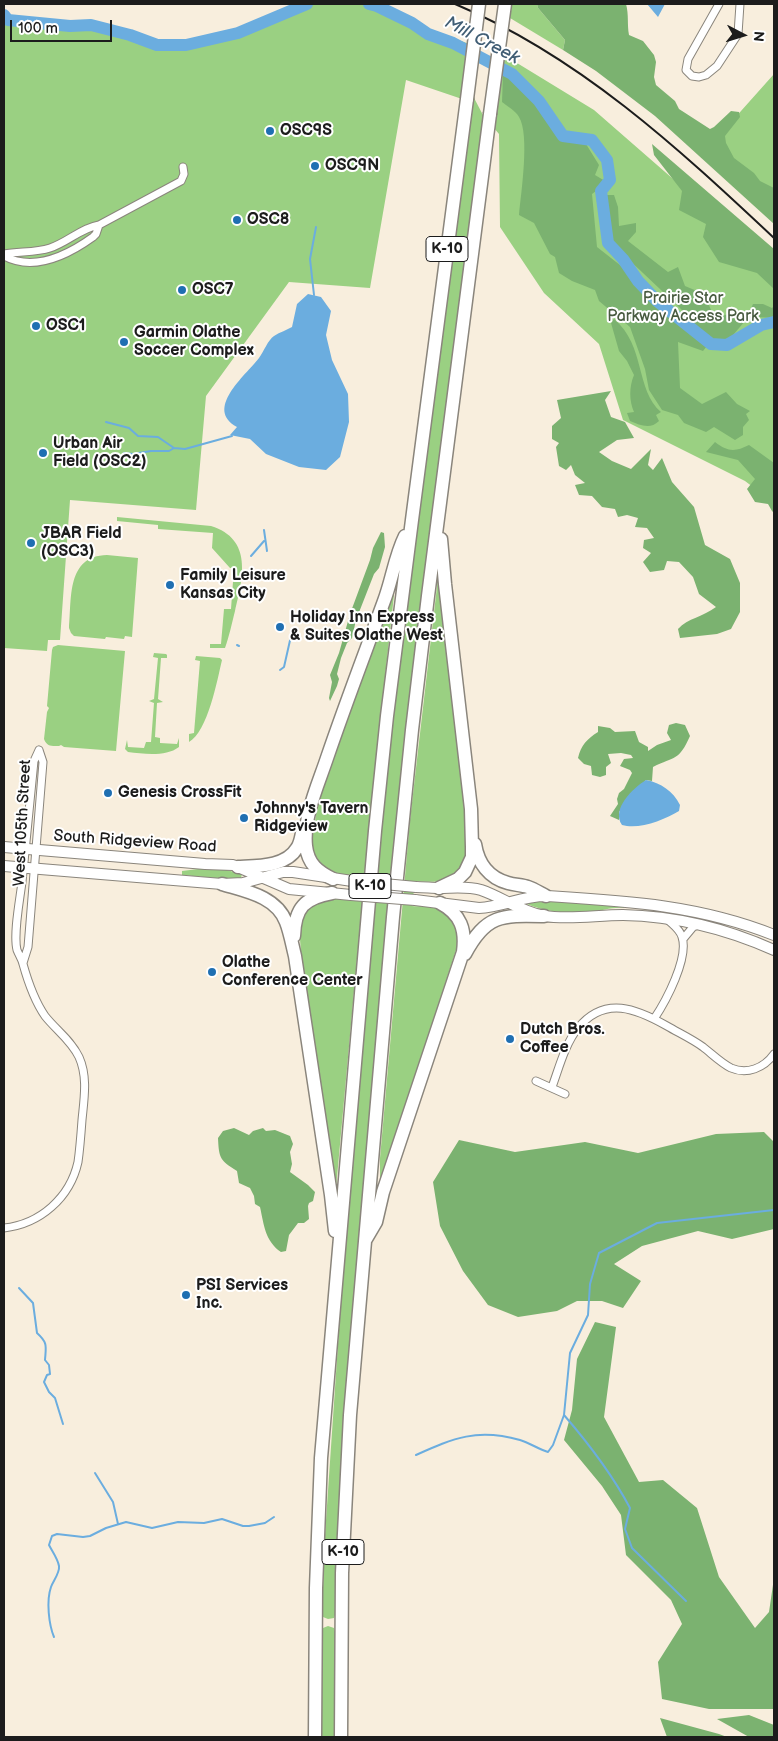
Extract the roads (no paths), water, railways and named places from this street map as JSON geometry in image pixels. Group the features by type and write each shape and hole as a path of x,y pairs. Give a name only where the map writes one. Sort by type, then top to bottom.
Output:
{"highway":[{"name":"K-10","path":"315,1737 316,1588 324,1417 375,831 387,716 479,4"},
{"name":"K-10","path":"342,1737 341,1636 344,1516 350,1415 403,816 504,4"},
{"path":"440,509 445,584 478,858 490,874 507,883 528,887 546,896"},
{"path":"238,867 277,863 287,858 297,849 347,698 385,600 401,544 412,520"},
{"path":"439,888 458,879 469,864 472,847 471,809"},
{"path":"306,824 306,846 310,862 318,872 333,879"},
{"path":"222,884 260,896 277,907 286,920 295,956 330,1187 338,1254"},
{"path":"295,956 294,921 298,911 313,897 332,893"},
{"path":"365,1241 376,1222 386,1183 463,952 464,933 459,920 449,908 440,903"},
{"path":"459,968 473,940 492,921 513,915 544,916"}],"main road":[{"name":"South Ridgeview Road","path":"4,847 223,864 238,867 289,889 415,900 479,908 487,908 528,896 668,906 733,920 774,936"},
{"name":"South Ridgeview Road","path":"4,866 222,884 242,883 261,877 293,872 352,881 439,888 470,888 489,893 527,911 544,916 626,915 667,919 742,937 774,950"},
{"path":"681,922 693,910"}],"street":[{"path":"719,4 688,59 686,70 692,76 706,75 717,66 738,34 740,4"},
{"path":"4,255 16,251 29,252 46,249 64,242 89,227 99,225 181,181 184,174 183,168"},
{"path":"4,255 14,262 26,263 40,262 53,258 94,237 99,225"},
{"name":"West 105th Street","path":"4,1228 23,1224 40,1216 62,1197 74,1174 78,1155 85,1079 75,1050 44,1014 29,987 23,962 17,949 17,930 34,761 39,750 43,762 35,868 28,947 23,962"},
{"path":"654,1019 676,977 680,965 683,939 678,929 667,919"},
{"path":"683,939 693,927 698,925"},
{"path":"552,1087 572,1037 586,1020 601,1011 618,1008 635,1010 654,1019 701,1046 731,1068 743,1070 756,1069 765,1064 774,1054"},
{"path":"536,1081 565,1094"}],"water":[{"path":"647,4 665,4 658,17"},
{"path":"308,294 321,297 331,311 326,335 332,360 348,394 349,422 340,457 326,470 299,467 266,454 250,439 230,435 237,427 228,420 225,411 230,392 259,358 270,340 292,327 297,304"},
{"path":"646,780 657,783 670,792 680,805 679,811 666,818 644,825 622,825 619,819 621,806 635,788"}],"waterway":[{"name":"Mill Creek","path":"4,15 8,20 70,26 91,25 130,35 157,45 186,45 238,33 307,4"},
{"name":"Mill Creek","path":"369,4 412,23 428,34 453,43 512,74 539,101 563,136 592,140 607,160 610,180 601,191 608,243 623,259 638,281 657,301 711,344 727,345 761,325 774,322"},
{"path":"314,295 310,259 316,227"},
{"path":"106,422 129,428 138,436 158,437 174,448"},
{"path":"124,453 169,451 174,448 185,449 232,436"},
{"path":"264,530 267,551"},
{"path":"251,556 264,541"},
{"path":"280,670 284,667 291,636 298,629"},
{"path":"416,1455 454,1440 478,1435 491,1435 520,1440 548,1452 553,1445 564,1415 570,1353 588,1315 590,1284 599,1253 657,1223 774,1210"},
{"path":"19,1288 33,1303 37,1333 45,1342 45,1360 49,1365 50,1374 47,1375 44,1382 49,1392 55,1398 63,1424"},
{"path":"564,1415 600,1460 630,1508 625,1529 632,1548 686,1601"},
{"path":"95,1473 113,1502 118,1524"},
{"path":"54,1637 48,1606 49,1593 59,1566 49,1545 52,1536 57,1534 90,1536 106,1528 126,1522 152,1528 178,1522 204,1523 222,1519 243,1526 249,1526 265,1523 274,1517"}],"railway":[{"path":"455,4 500,25 544,50 585,77 664,138 774,238"}],"place":[{"name":"OSC9S","path":"270,131"},
{"name":"OSC9N","path":"315,166"},
{"name":"OSC8","path":"237,220"},
{"name":"OSC7","path":"182,290"},
{"name":"OSC1","path":"36,326"},
{"name":"Garmin Olathe Soccer Complex","path":"124,342"},
{"name":"Urban Air Field (OSC2)","path":"43,453"},
{"name":"JBAR Field (OSC3)","path":"31,543"},
{"name":"Family Leisure Kansas City","path":"170,585"},
{"name":"Holiday Inn Express & Suites Olathe West","path":"280,627"},
{"name":"Genesis CrossFit","path":"108,793"},
{"name":"Johnny's Tavern Ridgeview","path":"244,818"},
{"name":"Olathe Conference Center","path":"212,972"},
{"name":"Dutch Bros. Coffee","path":"510,1039"},
{"name":"PSI Services Inc.","path":"186,1295"}],"park label":[{"name":"Prairie Star Parkway Access Park","path":"683,308"}]}
